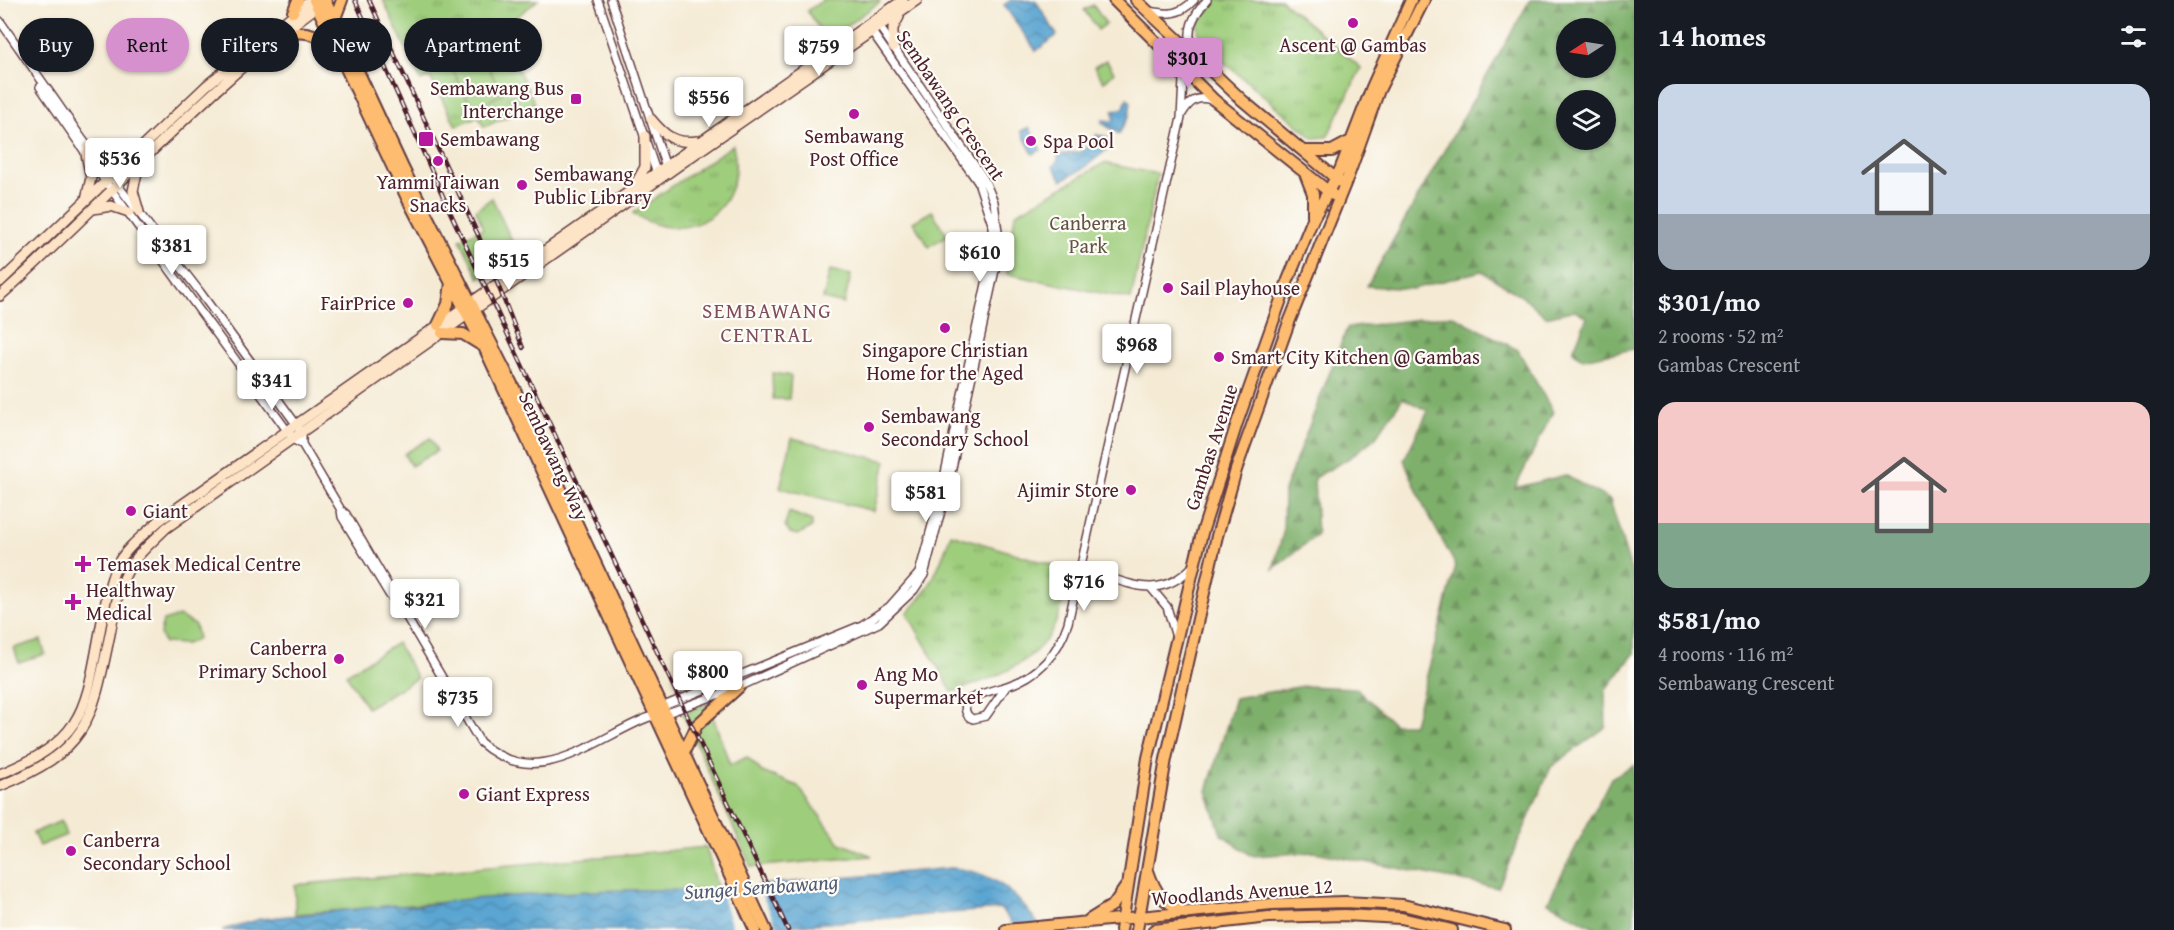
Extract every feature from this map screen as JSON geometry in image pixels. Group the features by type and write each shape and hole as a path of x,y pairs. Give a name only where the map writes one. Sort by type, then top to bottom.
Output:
{"main road":[{"path":"293,12 298,0"},
{"path":"335,18 342,0"},
{"path":"0,774 48,751 73,727 86,696 110,581 128,550 160,519 287,430 440,329 904,5 918,0"},
{"path":"1114,0 1214,100 1333,195"},
{"path":"1136,0 1195,56 1340,182"},
{"name":"Gambas Avenue","path":"1340,182 1349,142 1412,0"},
{"name":"Gambas Avenue","path":"1137,930 1166,759 1223,516 1236,470 1333,195 1378,90 1424,0"},
{"path":"0,297 88,206 108,178 206,86 293,12 320,1"},
{"path":"299,19 320,1"},
{"name":"Sembawang Way","path":"320,1 332,18"},
{"name":"Sembawang Way","path":"320,1 326,18"},
{"path":"893,47 895,22 904,5"},
{"path":"667,169 700,141 874,27"},
{"path":"0,282 88,206 115,187 238,72"},
{"name":"Sembawang Way","path":"347,72 451,282 470,308 484,347 511,408 733,870 766,930"},
{"name":"Sembawang Way","path":"358,72 470,308 515,390 657,713 684,752 733,870 751,927"},
{"path":"651,119 660,130 677,142 700,141"},
{"path":"634,187 645,167 645,136"},
{"path":"1304,151 1332,152 1349,142"},
{"path":"87,150 108,159 130,159"},
{"path":"87,150 91,178 88,206"},
{"path":"88,206 111,206 134,212 133,179 138,165"},
{"path":"1305,174 1313,194 1313,219"},
{"path":"470,308 634,187 658,175"},
{"name":"Gambas Avenue","path":"1121,930 1148,758 1193,566 1223,466 1285,290 1313,219 1333,195"},
{"path":"0,786 31,773 58,757 90,714 117,598 126,573 138,556 166,528 300,439 440,329 448,304 451,282"},
{"path":"440,329 463,334 484,347"},
{"path":"511,408 509,396 515,390"},
{"path":"1223,466 1227,476 1236,470"},
{"path":"1209,511 1215,505 1219,506 1223,516"},
{"path":"684,752 697,725 739,687"},
{"path":"1147,868 1155,892 1163,900 1186,913"},
{"path":"1086,922 1113,905 1129,882"},
{"name":"Woodlands Avenue 12","path":"1006,930 1272,904 1345,902 1403,905 1505,930"},
{"name":"Woodlands Avenue 12","path":"1161,930 1269,917 1345,915 1401,918 1452,930"}],"street":[{"path":"598,0 658,175"},
{"path":"611,0 667,169"},
{"path":"1147,10 1173,14 1187,7 1194,0"},
{"path":"1195,56 1189,32 1195,14 1207,0"},
{"path":"0,21 87,150"},
{"name":"Sembawang Crescent","path":"657,713 739,687 851,637 890,614 914,590 924,575 946,496 1000,247 999,226 993,197 984,179 893,47 874,27"},
{"name":"Sembawang Crescent","path":"657,713 868,622 889,607 919,573 956,427 992,256 992,234 990,216 978,182 874,27"},
{"path":"0,28 87,150 296,424 300,439 341,510 342,516 480,742 498,756 523,765 540,764 560,758 657,713"},
{"path":"1006,687 986,716 973,719 968,716 965,709 967,701 1006,687 1037,670 1059,645 1070,615 1181,118 1183,80 1176,64"},
{"path":"1181,118 1194,100 1201,98 1214,100"},
{"path":"134,212 287,430 300,439"},
{"path":"1081,568 1152,589 1173,584 1193,566"},
{"path":"1152,589 1167,607 1174,624 1176,637"}],"green space":[{"path":"383,0 538,0 515,18 404,18 404,45"},
{"path":"823,0 878,0 880,2 827,40 807,11"},
{"path":"1217,0 1281,0 1361,68 1327,137 1313,138 1199,41 1198,23"},
{"path":"1530,0 1634,0 1634,349 1583,359 1573,351 1587,317 1575,310 1546,317 1526,299 1481,271 1413,289 1367,286"},
{"path":"1093,5 1106,24 1098,30 1084,10"},
{"path":"1106,60 1114,72 1104,82 1094,67"},
{"path":"417,72 520,72 535,104 484,127 478,116 456,126 430,77 421,81"},
{"path":"454,72 491,72 502,94 473,109"},
{"path":"733,145 735,168 731,188 722,205 709,217 692,225 674,227 653,224 633,213"},
{"name":"Canberra Park","path":"1104,163 1158,174 1131,299 1007,274 1015,214"},
{"path":"492,198 517,252 479,278 460,239 483,228 476,210"},
{"path":"932,211 947,235 929,247 913,222"},
{"path":"830,270 851,275 844,304 823,299"},
{"path":"1452,315 1518,350 1553,412 1515,488 1565,475 1610,500 1634,580 1634,654 1605,691 1606,727 1551,767 1498,888 1315,852 1252,856 1221,834 1207,791 1235,698 1304,686 1356,688 1394,724 1414,724 1456,566 1424,507 1404,460 1428,411 1403,398 1375,438 1349,458 1314,478 1317,535 1273,569 1283,533 1284,491 1347,328"},
{"path":"772,373 791,376 789,399 773,399"},
{"path":"430,438 437,451 411,466 404,454"},
{"path":"792,438 886,461 874,511 780,488"},
{"path":"789,512 812,521 812,527 798,535 790,533 785,526"},
{"path":"951,534 1066,569 1063,597 1057,619 1048,637 1018,664 952,692 907,613 929,586"},
{"path":"179,616 195,625 198,639 186,644 164,643 160,634 163,621"},
{"path":"41,640 45,654 19,663 14,648"},
{"path":"397,643 417,678 367,708 346,674"},
{"path":"725,695 712,714 730,765 747,757 762,772 798,786 840,843 872,856 751,867 683,714"},
{"path":"1634,765 1634,930 1599,930 1548,902 1611,778"},
{"path":"61,821 66,835 39,846 33,833"},
{"path":"706,847 718,890 563,893 295,914 295,885"}],"water":[{"path":"1011,0 1036,1 1057,35 1036,51 1004,5"},
{"path":"1127,98 1131,102 1129,116 1119,134 1102,123 1102,120 1114,121 1113,111 1124,108"},
{"name":"Spa Pool","path":"1029,127 1041,150 1033,154 1021,131"},
{"path":"1096,135 1107,137 1109,148 1084,168 1062,180 1053,166 1058,161 1058,155 1080,152 1096,142"},
{"name":"Sungei Sembawang","path":"952,868 968,870 994,880 1015,896 1043,930 1017,930 1001,909 740,930 222,930 260,919 394,905 413,906 462,900 583,892 694,891"}],"pier":[{"path":"757,884 778,930 733,930 719,886"}],"railway":[{"path":"355,0 451,214 788,930"},
{"path":"369,0 479,237 523,348"}],"place":[{"name":"Ascent @ Gambas","path":"1353,23"},
{"name":"Sembawang Bus Interchange","path":"576,99"},
{"name":"Sembawang Post Office","path":"854,114"},
{"name":"Sembawang","path":"426,139"},
{"name":"Spa Pool","path":"1031,141"},
{"name":"Yammi Taiwan Snacks","path":"438,161"},
{"name":"Sembawang Public Library","path":"522,185"},
{"name":"Sail Playhouse","path":"1168,288"},
{"name":"FairPrice","path":"408,303"},
{"name":"Singapore Christian Home for the Aged","path":"945,328"},
{"name":"Smart City Kitchen @ Gambas","path":"1219,357"},
{"name":"Sembawang Secondary School","path":"869,427"},
{"name":"Ajimir Store","path":"1131,490"},
{"name":"Giant","path":"131,511"},
{"name":"Temasek Medical Centre","path":"83,564"},
{"name":"Healthway Medical","path":"73,602"},
{"name":"Canberra Primary School","path":"339,659"},
{"name":"Ang Mo Supermarket","path":"862,685"},
{"name":"Giant Express","path":"464,794"},
{"name":"Canberra Secondary School","path":"71,851"}],"district":[{"name":"SEMBAWANG CENTRAL","path":"767,323"}]}
